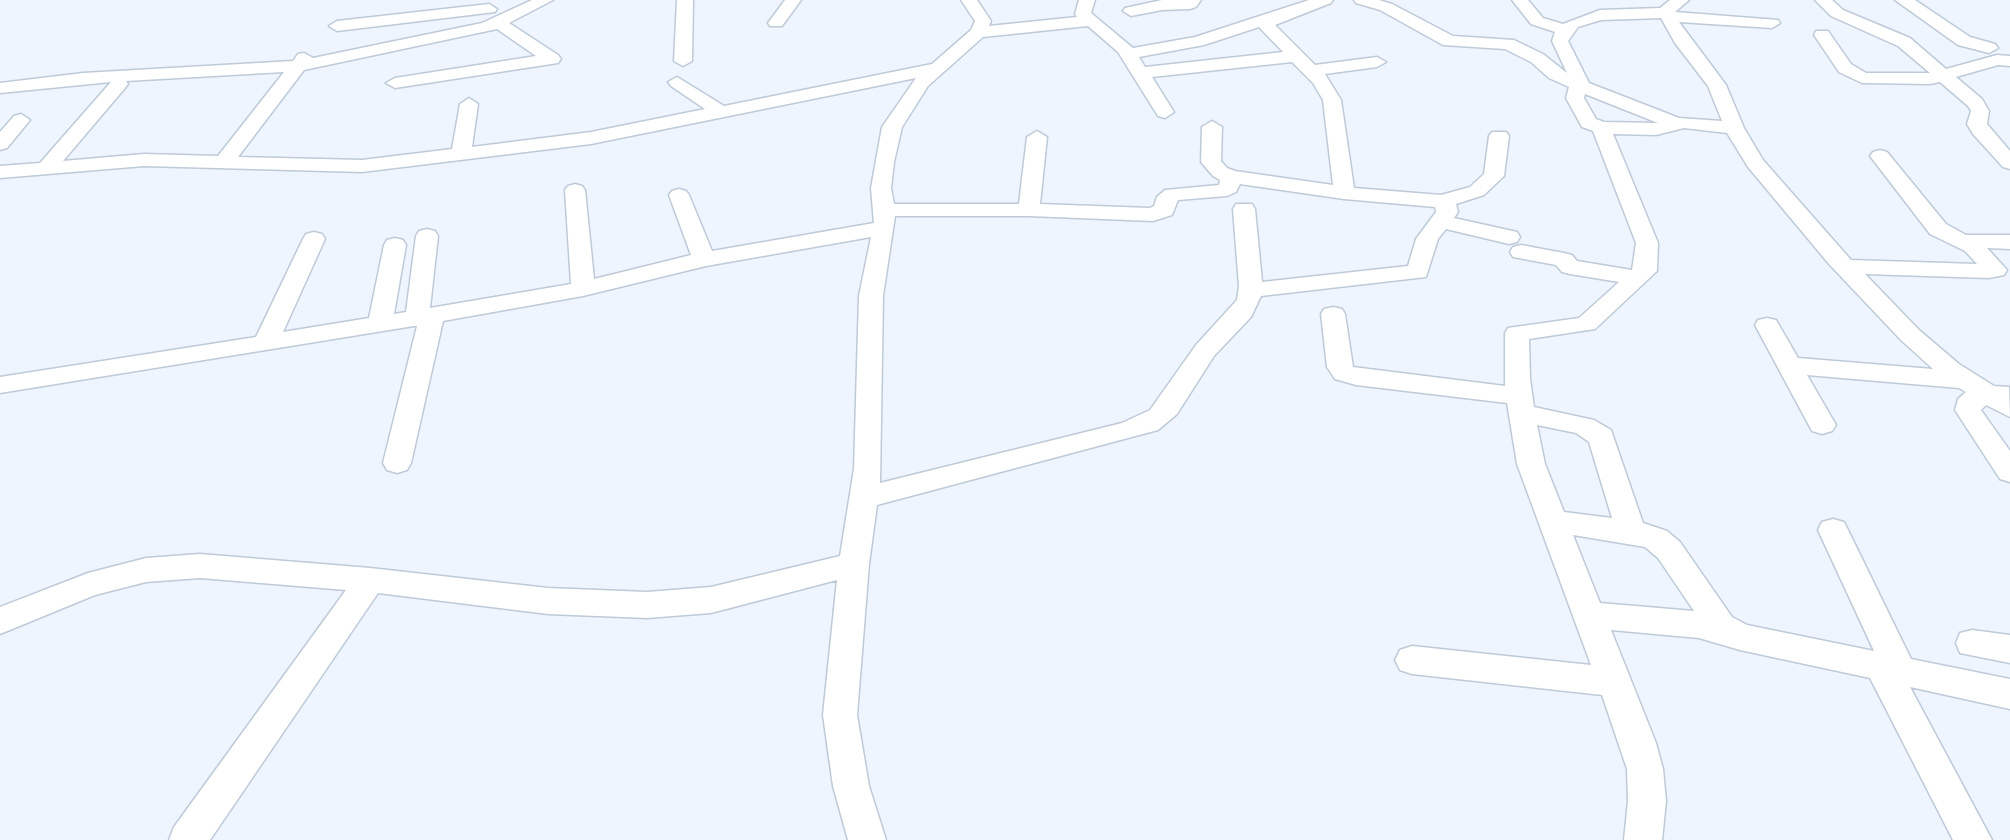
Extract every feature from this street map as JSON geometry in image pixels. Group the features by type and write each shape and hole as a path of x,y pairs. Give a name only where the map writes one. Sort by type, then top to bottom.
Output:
{"street":[{"path":"395,83 552,59 474,0"},
{"path":"0,88 83,78 298,66 498,17 545,0"},
{"path":"683,61 685,0"},
{"path":"776,23 793,0"},
{"path":"867,840 850,786 840,715 854,564 868,468 871,296 883,219 881,188 892,128 921,83 978,32 983,21 969,0"},
{"path":"1087,0 1083,14 1130,54 1165,112"},
{"path":"1131,11 1153,6 1190,4 1193,0"},
{"path":"1130,54 1198,41 1325,0"},
{"path":"1362,0 1386,7 1449,41 1508,45 1519,48 1537,58 1555,74 1677,124"},
{"path":"1520,0 1537,21 1566,30"},
{"path":"1627,0 1666,11 1681,39 1717,85 1734,128 1755,162 1845,267 1910,335 1967,380 2003,398"},
{"path":"1822,0 1837,13 1899,39 1979,107 1977,124 1980,130 2010,163"},
{"path":"1903,0 1923,10 1964,41 2003,54"},
{"path":"1581,85 1561,49 1560,41 1566,30 1584,18 1666,11 1762,13"},
{"path":"337,26 498,17"},
{"path":"1272,18 1267,21 1268,29 1320,80 1332,100 1344,193"},
{"path":"978,32 1090,21"},
{"path":"1822,35 1845,68 1858,76 1903,80 1942,76 2003,54"},
{"path":"224,162 311,50"},
{"path":"1141,73 1295,56"},
{"path":"1311,71 1377,62"},
{"path":"0,172 144,160 349,167 591,138 938,68"},
{"path":"677,82 721,112"},
{"path":"47,167 119,84"},
{"path":"1581,85 1575,98 1589,123 1601,128 1656,129 1677,124 1734,128"},
{"path":"461,154 469,104"},
{"path":"0,144 21,120"},
{"path":"1212,127 1211,162 1220,172 1233,178 1411,200 1443,211 1515,245 1564,260 1570,267 1638,278"},
{"path":"1601,128 1647,243 1645,271 1586,324 1517,333 1520,405 1531,464 1645,770 1647,801 1643,840"},
{"path":"1250,290 1414,273 1420,269 1427,240 1443,211 1477,191 1494,177 1499,136"},
{"path":"1029,210 1037,137"},
{"path":"1845,267 1996,270 1969,245 1938,229 1880,156"},
{"path":"0,385 584,290 704,259 883,219 1029,210 1153,215 1164,210 1168,197 1172,194 1220,192 1229,188 1233,178"},
{"path":"575,190 584,290"},
{"path":"680,195 704,259"},
{"path":"864,498 1148,424 1168,408 1205,351 1242,312 1249,300 1244,209"},
{"path":"397,463 424,317 427,236"},
{"path":"266,343 314,239"},
{"path":"1969,245 1968,241 1972,239 2010,242"},
{"path":"380,325 396,245"},
{"path":"1333,314 1340,367 1344,373 1520,405 1584,426 1601,437 1631,532"},
{"path":"1767,325 1822,425"},
{"path":"1789,365 1967,380"},
{"path":"2003,398 1971,399 1968,410 2010,472"},
{"path":"1553,521 1645,534 1663,544 1713,616 1728,631"},
{"path":"1833,530 1890,668 1973,840"},
{"path":"0,621 88,585 147,570 200,566 370,580 549,601 647,604 711,600 854,564"},
{"path":"188,840 370,580"},
{"path":"1589,615 1699,625 1728,631 1767,645 2010,694"},
{"path":"1972,644 2010,649"},
{"path":"1412,660 1614,682"}]}
